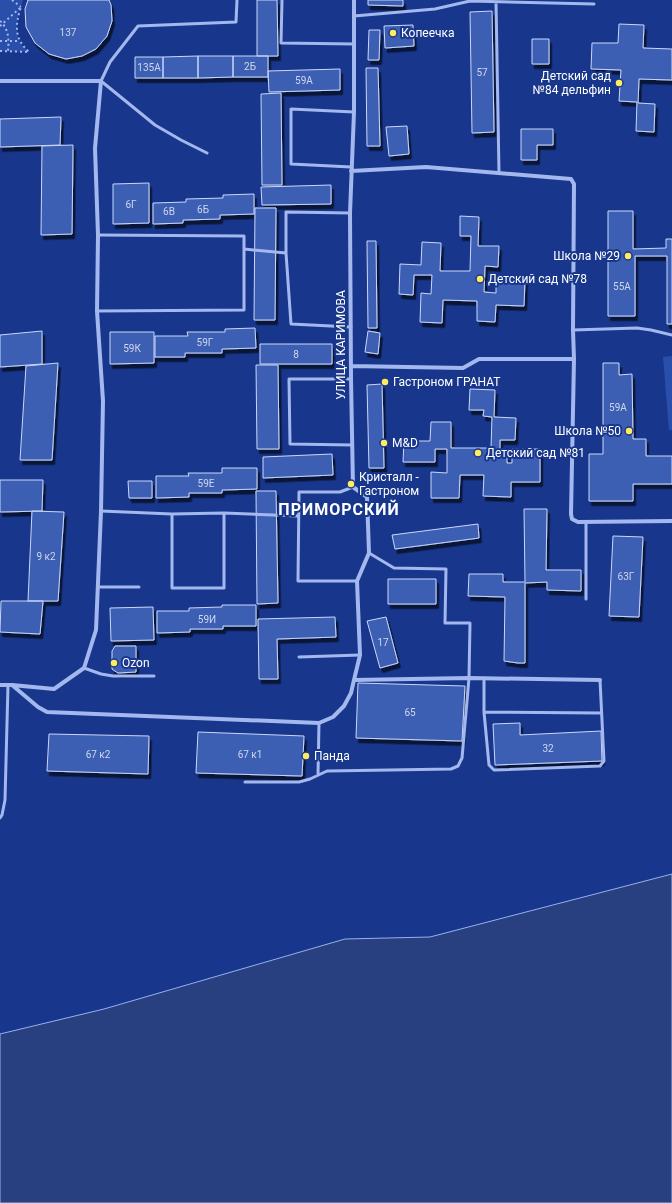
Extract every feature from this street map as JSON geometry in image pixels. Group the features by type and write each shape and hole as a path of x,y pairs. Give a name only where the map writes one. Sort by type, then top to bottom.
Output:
{"street":[{"name":"УЛИЦА КАРИМОВА","path":"354,0 354,112 350,213 351,379 354,487"},
{"path":"0,81 101,81 95,148 98,235 97,311 102,401 101,511 96,630 84,668 54,689 0,685"},
{"path":"351,169 426,167 569,179 573,181 574,359 572,519 578,522 672,521"},
{"path":"351,366 464,368 479,359 574,359"},
{"path":"10,685 38,707 47,712 319,723 333,717 344,706 351,693 360,655 357,581 369,553 367,496 354,487"},
{"path":"354,680 469,678 600,680"}],"lane":[{"path":"207,153 155,125 101,81 110,62 138,26 236,22 237,0"},
{"path":"282,0 281,43 354,44"},
{"path":"354,16 436,9 470,1 594,4"},
{"path":"496,2 499,173"},
{"path":"351,169 291,164 291,109 354,112"},
{"path":"350,213 286,212 286,253 291,324 351,326"},
{"path":"97,311 244,310 244,236 98,235"},
{"path":"244,249 286,253"},
{"path":"573,330 637,328 672,335"},
{"path":"351,379 289,379 290,444 352,445"},
{"path":"354,487 340,492 299,492 298,581 357,581"},
{"path":"101,511 298,516"},
{"path":"172,514 172,588 224,588 224,513"},
{"path":"586,522 586,599"},
{"path":"245,782 299,782 327,771 451,769 458,766 462,758 469,678 470,623 445,623 446,569 394,568 369,553"},
{"path":"98,587 139,587"},
{"path":"299,657 360,655"},
{"path":"84,668 101,674 113,676 154,676"},
{"path":"484,678 484,712 489,765 494,770 600,766 604,761 600,680"},
{"path":"0,818 5,800 10,685"},
{"path":"484,712 601,713"},
{"path":"318,775 319,723"}],"path":[{"path":"12,0 20,7"},
{"path":"0,26 20,7"},
{"path":"0,51 29,52 19,41 17,25 20,7"},
{"path":"0,21 3,23 8,32 8,51"},
{"path":"0,41 19,41"}],"shaded area":[{"path":"0,0 23,0 17,30 20,42 29,52 0,51"},
{"path":"672,356 672,430 669,430 663,357"},
{"path":"672,874 672,1203 0,1203 0,1034 104,1009 345,939 430,937"}],"building":[{"path":"28,0 109,0 111,5 112,21 107,36 96,49 82,56 66,59 49,54 35,43 26,27 25,9"},
{"path":"257,0 277,0 278,56 257,56"},
{"path":"368,0 403,0 403,6 368,5"},
{"path":"492,11 494,132 472,133 470,12"},
{"path":"619,24 644,25 643,48 672,49 672,80 639,79 638,103 655,104 654,132 636,131 637,102 619,101 621,70 591,69 592,43 618,43"},
{"path":"413,25 414,46 385,48 384,26"},
{"path":"369,30 380,30 379,60 368,60"},
{"path":"532,39 549,39 549,64 532,64"},
{"path":"198,56 198,78 163,78 163,57"},
{"path":"198,56 233,56 233,77 198,78"},
{"path":"233,56 268,56 268,77 233,77"},
{"path":"135,57 163,57 163,78 135,78"},
{"path":"366,68 378,68 380,146 367,146"},
{"path":"340,69 340,90 269,92 268,71"},
{"path":"281,93 282,185 262,185 261,94"},
{"path":"61,117 60,145 0,147 0,119"},
{"path":"407,126 409,154 389,156 386,127"},
{"path":"521,129 553,129 553,145 537,145 537,160 521,160"},
{"path":"73,145 72,234 41,235 42,146"},
{"path":"149,183 149,223 113,224 113,184"},
{"path":"331,185 331,204 262,205 261,187"},
{"path":"254,194 254,214 220,215 220,219 183,220 183,223 153,224 153,203 186,202 186,199 223,198 223,195"},
{"path":"255,208 276,208 275,320 254,320"},
{"path":"608,211 633,211 633,249 666,248 666,239 672,239 672,324 667,324 667,256 635,256 635,316 608,316"},
{"path":"460,216 479,217 478,246 499,246 498,267 485,266 484,292 496,293 496,279 525,280 524,306 496,305 495,322 477,321 477,301 443,300 442,323 420,322 421,293 431,294 432,275 414,275 413,295 399,294 400,264 421,265 422,242 441,243 440,271 470,271 471,236 460,236"},
{"path":"367,241 376,241 377,328 368,328"},
{"path":"255,328 256,348 222,349 222,353 185,353 185,357 155,357 155,336 188,336 187,332 225,332 225,329"},
{"path":"42,331 42,364 0,367 0,335"},
{"path":"368,331 380,333 378,354 365,352"},
{"path":"110,332 154,332 154,363 110,364"},
{"path":"260,344 332,344 332,364 260,364"},
{"path":"58,363 52,460 20,460 26,366"},
{"path":"603,363 619,363 619,375 632,374 633,439 646,439 646,456 672,456 672,484 633,484 633,501 589,501 589,454 603,454"},
{"path":"256,365 278,365 279,449 257,449"},
{"path":"382,384 384,468 369,468 367,385"},
{"path":"470,389 495,390 494,417 516,418 515,440 500,440 500,456 507,456 507,463 512,463 512,449 540,449 540,482 511,482 511,497 483,496 484,475 460,475 459,498 431,498 431,472 447,473 447,449 435,449 435,462 403,462 404,441 430,441 431,422 451,422 451,448 491,448 492,417 483,416 484,410 469,410"},
{"path":"332,454 333,475 263,478 263,457"},
{"path":"222,468 257,468 257,489 222,490 222,493 189,493 189,497 156,498 156,476 189,476 188,473 222,473"},
{"path":"0,480 43,480 42,511 0,512"},
{"path":"128,481 152,481 152,498 129,498"},
{"path":"256,491 276,491 278,603 257,604"},
{"path":"524,509 547,509 546,570 581,570 581,591 547,590 547,582 525,583 525,663 518,663 504,661 505,597 468,596 469,574 503,574 503,582 525,582"},
{"path":"32,511 64,512 58,601 28,601"},
{"path":"478,524 479,538 395,549 392,535"},
{"path":"613,536 643,537 639,617 609,616"},
{"path":"388,579 436,579 436,604 388,604"},
{"path":"1,601 43,601 40,634 0,632"},
{"path":"222,605 256,605 256,626 223,626 223,629 190,629 190,632 157,633 157,611 189,611 189,608 222,607"},
{"path":"153,607 154,640 111,641 110,608"},
{"path":"335,617 336,637 277,639 278,679 259,679 258,619"},
{"path":"386,617 398,663 380,668 367,621"},
{"path":"115,646 136,646 136,672 118,673 112,669 112,651"},
{"path":"358,683 465,686 462,741 356,738"},
{"path":"520,723 520,735 601,731 602,761 495,765 493,724"},
{"path":"198,732 304,736 302,776 196,773"},
{"path":"49,734 149,736 148,774 47,771"}],"place":[{"name":"Копеечка","path":"393,33"},
{"name":"Детский сад №84 дельфин","path":"619,83"},
{"name":"Школа №29","path":"628,256"},
{"name":"Детский сад №78","path":"480,279"},
{"name":"Гастроном ГРАНАТ","path":"385,382"},
{"name":"Школа №50","path":"629,431"},
{"name":"M&D","path":"384,443"},
{"name":"Детский сад №81","path":"478,453"},
{"name":"Кристалл - Гастроном","path":"351,484"},
{"name":"Ozon","path":"114,663"},
{"name":"Панда","path":"306,756"}],"district":[{"name":"ПРИМОРСКИЙ","path":"339,509"}]}
